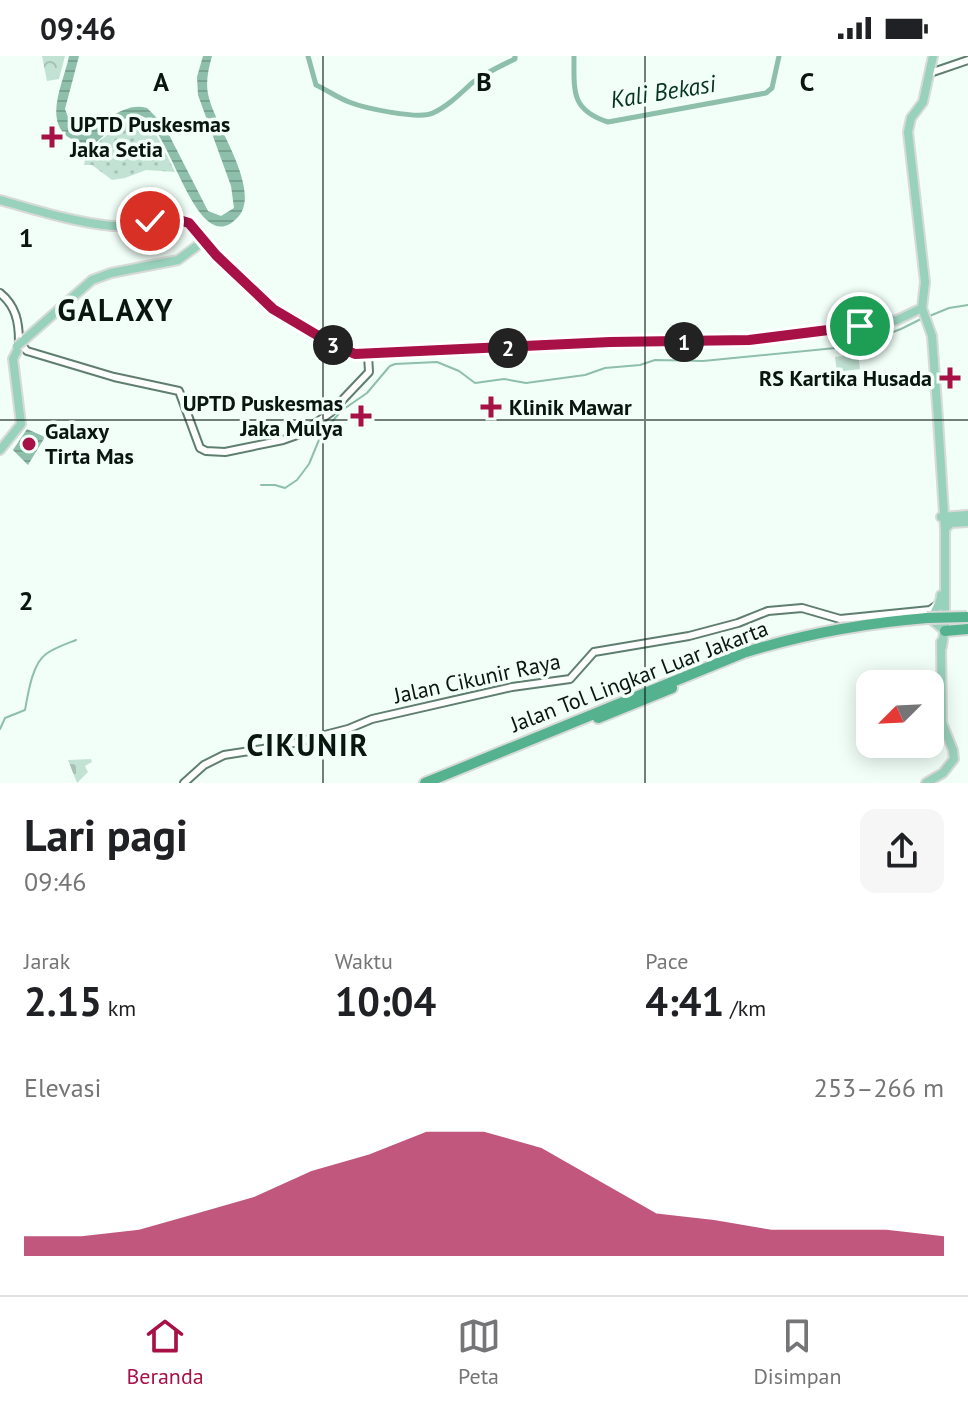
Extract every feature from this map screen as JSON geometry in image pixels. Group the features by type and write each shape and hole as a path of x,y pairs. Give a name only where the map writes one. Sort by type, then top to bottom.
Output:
{"highway":[{"name":"Jalan Tol Lingkar Luar Jakarta","path":"437,783 700,676 780,647 868,628 933,622"},
{"path":"933,622 968,622"},
{"name":"Jalan Tol Lingkar Luar Jakarta","path":"425,783 743,653 797,637 858,625 968,622"}],"main road":[{"path":"926,783 943,773 954,759 942,723 942,647 933,622 933,614 941,598 945,522 930,343 923,316 925,282 908,132 912,117 923,102 935,56"},
{"path":"0,200 111,226 176,219 189,223 197,230 203,247 275,311 341,349 368,355 769,338 923,316"},
{"path":"0,447 21,424 10,354 80,289 100,276 170,263 203,247"},
{"path":"923,316 933,342 947,512 933,622"},
{"path":"945,522 968,518"}],"street":[{"path":"931,73 968,60"},
{"path":"0,293 12,305 19,323 20,345 27,351 114,377 179,391 198,445 206,451 225,452 300,434 330,413 369,372 368,355"},
{"path":"933,622 934,608 941,598"},
{"name":"Jalan Cikunir Raya","path":"184,783 204,765 224,755 282,746 351,728 372,719 512,687 570,679 596,652 689,636 780,609 802,608 840,619 933,622"}],"green space":[{"path":"42,56 65,56 59,79 47,81"},
{"path":"141,118 152,126 175,172 146,170 112,180 92,165 84,165 87,149 119,126"},
{"path":"858,354 860,369 837,372 835,357"},
{"path":"91,759 92,762 85,766 88,772 77,783 68,760"}],"shaded area":[{"path":"69,56 79,56 65,109 71,125 81,132 121,111 147,108 164,125 208,211 221,216 234,208 231,186 198,95 197,77 203,56 212,56 207,88 209,98 235,159 245,192 244,206 238,217 223,226 209,222 196,206 161,139 149,122 138,115 120,122 93,144 80,143 68,137 57,120 56,110"},
{"name":"Galaxy Tirta Mas","path":"27,429 45,437 28,465 13,450"}],"waterway":[{"name":"Kali Bekasi","path":"308,56 316,85 356,104 416,115 433,113 454,100 477,79 515,59 515,56"},
{"name":"Kali Bekasi","path":"574,56 577,98 587,112 608,122 766,93 772,88 779,56"},
{"path":"927,317 949,308 968,305"},
{"path":"390,366 437,362 459,371 475,383 504,379 526,383 585,375 605,368 640,365 655,360 703,361 856,346 921,319"},
{"path":"261,485 285,488 297,480 309,464 321,435 341,411 367,393 389,367"},
{"path":"0,729 5,718 25,710 31,680 41,659 76,640"}],"place":[{"name":"UPTD Puskesmas Jaka Setia","path":"52,137"},
{"name":"RS Kartika Husada","path":"950,378"},
{"name":"Klinik Mawar","path":"491,407"},
{"name":"UPTD Puskesmas Jaka Mulya","path":"361,416"},
{"name":"Galaxy Tirta Mas","path":"29,444"}],"district":[{"name":"GALAXY","path":"116,311"},
{"name":"CIKUNIR","path":"308,746"}],"route":[{"path":"150,221 176,219 189,223 216,255 273,309 355,354 610,342 749,340 860,326"}]}
